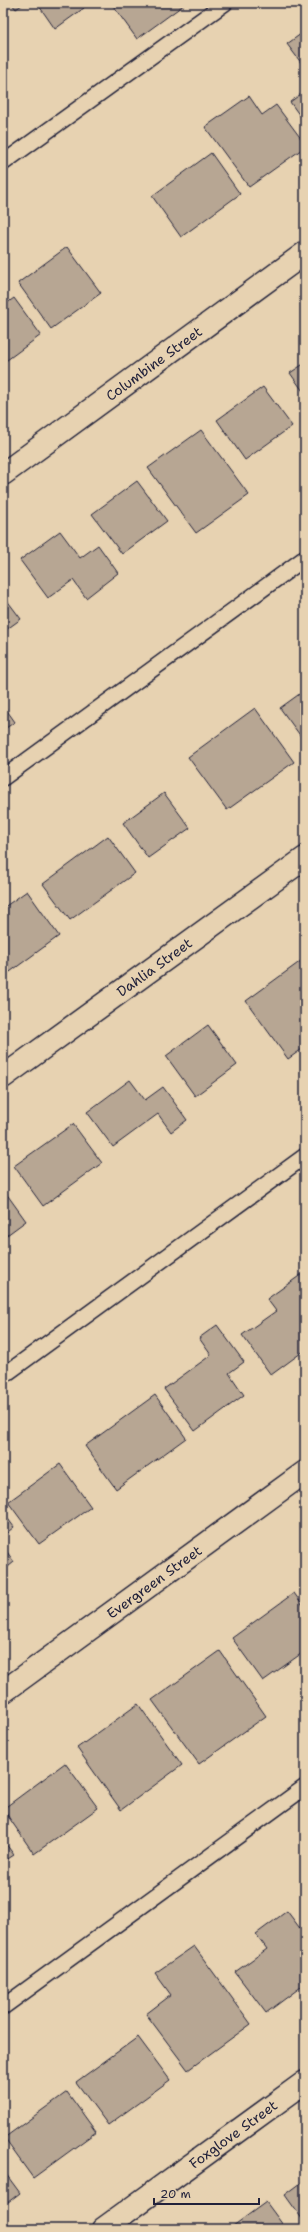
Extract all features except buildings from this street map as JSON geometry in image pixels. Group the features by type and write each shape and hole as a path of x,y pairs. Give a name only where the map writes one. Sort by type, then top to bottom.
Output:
{"street":[{"name":"Columbine Street","path":"3,474 305,253"},
{"name":"Dahlia Street","path":"3,1077 305,858"},
{"name":"Evergreen Street","path":"3,1692 305,1472"},
{"name":"Foxglove Street","path":"103,2229 305,2082"}],"lane":[{"path":"3,163 225,3"},
{"path":"3,778 305,558"},
{"path":"3,1376 305,1156"},
{"path":"3,2007 305,1787"}]}
